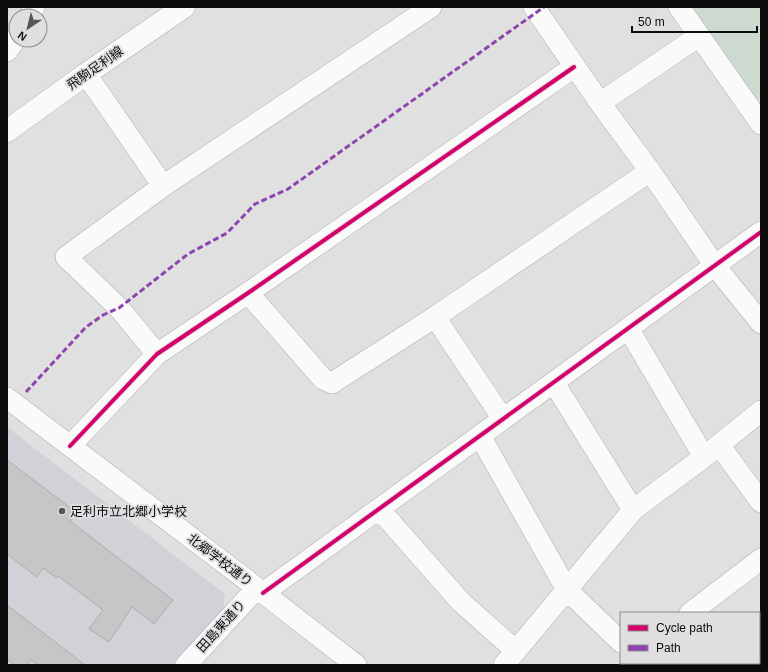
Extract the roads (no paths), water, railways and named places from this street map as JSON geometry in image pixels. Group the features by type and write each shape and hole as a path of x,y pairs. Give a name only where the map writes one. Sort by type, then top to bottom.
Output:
{"main road":[{"name":"飛駒足利線","path":"7,130 184,7"}],"street":[{"path":"157,354 119,308 66,257 163,186 431,7"},
{"path":"534,7 574,67 650,171 715,266 761,324"},
{"path":"679,7 761,124"},
{"path":"600,103 699,36"},
{"path":"70,446 157,354 248,293 574,67"},
{"path":"86,74 163,186"},
{"path":"248,293 323,380 332,383 435,318 650,171"},
{"name":"田島東通り","path":"186,665 260,590 379,509 761,232"},
{"path":"435,318 503,419"},
{"path":"628,328 711,451 761,502"},
{"path":"554,383 633,510"},
{"name":"北郷学校通り","path":"7,398 260,590 356,665"},
{"path":"379,509 510,658 633,510 761,411"},
{"path":"480,436 567,590 620,641"},
{"path":"699,610 761,559"}],"place":[{"name":"足利市立北郷小学校","path":"62,511"}]}
